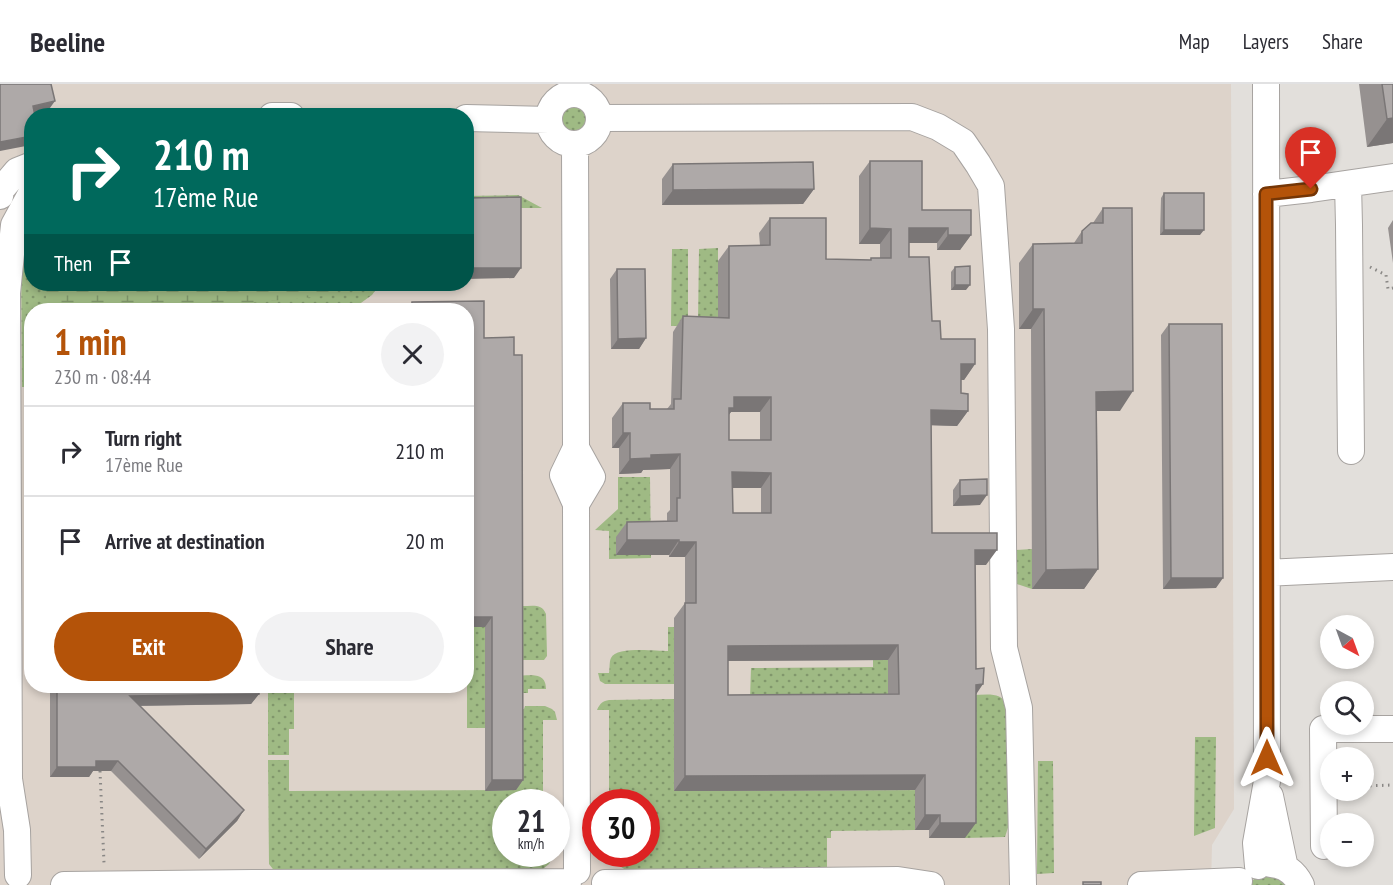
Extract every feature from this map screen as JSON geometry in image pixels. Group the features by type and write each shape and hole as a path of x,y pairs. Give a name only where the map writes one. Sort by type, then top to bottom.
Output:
{"street":[{"path":"1244,877 1256,843 1267,781 1266,84"},
{"path":"573,93 589,98 598,110 600,118 595,133 589,139 574,144 560,139 549,120 553,105 559,99 573,93"},
{"path":"600,118 912,117 938,127 963,142 991,186 1001,329 1004,648 1019,708 1023,885"},
{"path":"474,118 549,120"},
{"path":"571,879 576,504 563,476 576,448 574,144"},
{"path":"0,196 1,190 17,171 24,168"},
{"path":"1266,194 1393,177"},
{"path":"1348,184 1351,451"},
{"path":"13,879 17,830 9,778 3,284 14,225 24,207"},
{"path":"1267,573 1393,567"},
{"path":"1324,813 1323,729 1393,729"},
{"path":"1267,781 1293,876"},
{"path":"1141,885 1244,877 1267,864 1276,865 1293,876"},
{"path":"64,885 571,879 582,868 599,873 605,884 898,880 931,885"}],"path":[{"path":"1350,256 1386,276 1388,289 1393,288"},
{"path":"100,771 105,884"},
{"path":"1374,786 1393,785"}],"shaded area":[{"path":"0,84 1231,84 1234,809 1212,845 1211,885 0,885"}],"green space":[{"path":"575,102 586,107 591,118 586,129 575,134 564,129 559,118 564,107"},
{"path":"518,195 542,208 474,208 474,196"},
{"path":"24,236 24,291 375,291 361,303 24,303 24,387 22,387 21,258"},
{"path":"718,248 718,324 698,324 699,249"},
{"path":"672,249 688,249 688,326 671,326"},
{"path":"46,291 334,291 324,296 248,303 46,303"},
{"path":"618,477 650,477 651,558 609,559 609,531 595,530 618,509"},
{"path":"1032,549 1032,589 1017,584 1016,550"},
{"path":"522,606 542,608 546,614 547,656 544,660 515,660"},
{"path":"474,627 485,627 485,728 467,728 467,693 474,693"},
{"path":"668,627 674,627 674,684 605,684 600,681 598,673 609,673 610,660 614,654 646,650 668,651"},
{"path":"873,660 914,660 914,709 750,699 751,668 873,667"},
{"path":"515,676 540,677 546,689 528,689 528,693 515,693"},
{"path":"268,693 294,693 294,729 289,729 289,755 268,755"},
{"path":"973,695 997,696 1005,701 1007,706 1011,818 1005,837 965,838 965,700"},
{"path":"674,699 674,790 734,775 734,791 933,790 915,805 915,830 831,831 831,838 827,838 827,876 632,874 621,867 660,867 660,789 609,789 609,710 597,710 602,703 609,700"},
{"path":"525,706 545,706 555,712 557,720 543,720 543,789 515,789 515,709 524,709"},
{"path":"1195,737 1216,737 1215,828 1194,836"},
{"path":"268,760 289,760 289,791 492,790 492,867 545,867 538,873 276,873 269,864"},
{"path":"1038,761 1053,761 1054,873 1037,874"},
{"path":"1270,874 1289,885 1247,885 1258,876"}],"building":[{"path":"0,84 51,84 55,101 33,106 33,108 24,108 24,138 0,142"},
{"path":"1382,84 1393,84 1393,118 1387,119"},
{"path":"870,161 922,161 922,210 971,210 971,235 948,235 948,228 909,228 909,257 929,257 932,321 940,321 941,339 975,339 975,364 961,364 961,393 968,394 968,411 931,410 932,533 997,533 997,550 975,550 976,669 984,668 983,684 976,685 976,823 940,823 940,815 925,815 925,775 685,776 685,603 696,603 696,542 627,540 627,522 677,521 677,498 680,498 680,454 651,455 651,458 630,459 630,433 623,433 623,403 650,403 650,409 674,409 674,399 681,399 683,316 729,318 729,246 770,245 770,218 826,218 826,259 891,258 891,229 870,228","holes":["734,397 771,397 771,440 729,440 729,408 734,408","732,472 771,473 771,513 733,513","898,645 899,694 728,695 728,646"]},
{"path":"813,162 814,189 673,190 673,164"},
{"path":"1164,193 1204,193 1204,230 1164,230"},
{"path":"521,197 521,268 474,268 474,198"},
{"path":"1103,208 1132,208 1133,391 1096,392 1098,569 1046,570 1044,309 1033,309 1033,244 1082,243 1082,231 1091,223 1103,223"},
{"path":"970,266 970,285 955,285 955,267"},
{"path":"617,269 645,269 646,338 618,339"},
{"path":"484,301 484,338 514,337 514,355 522,355 523,780 492,780 492,617 474,617 474,303 412,302"},
{"path":"1169,324 1222,324 1223,578 1171,578"},
{"path":"987,479 987,495 960,496 960,480"},
{"path":"57,693 259,693 130,696 244,810 206,849 118,761 96,761 96,767 57,767"},
{"path":"1083,882 1101,882 1101,885 1083,885"}],"route":[{"path":"1267,758 1266,194 1311,189"}]}
